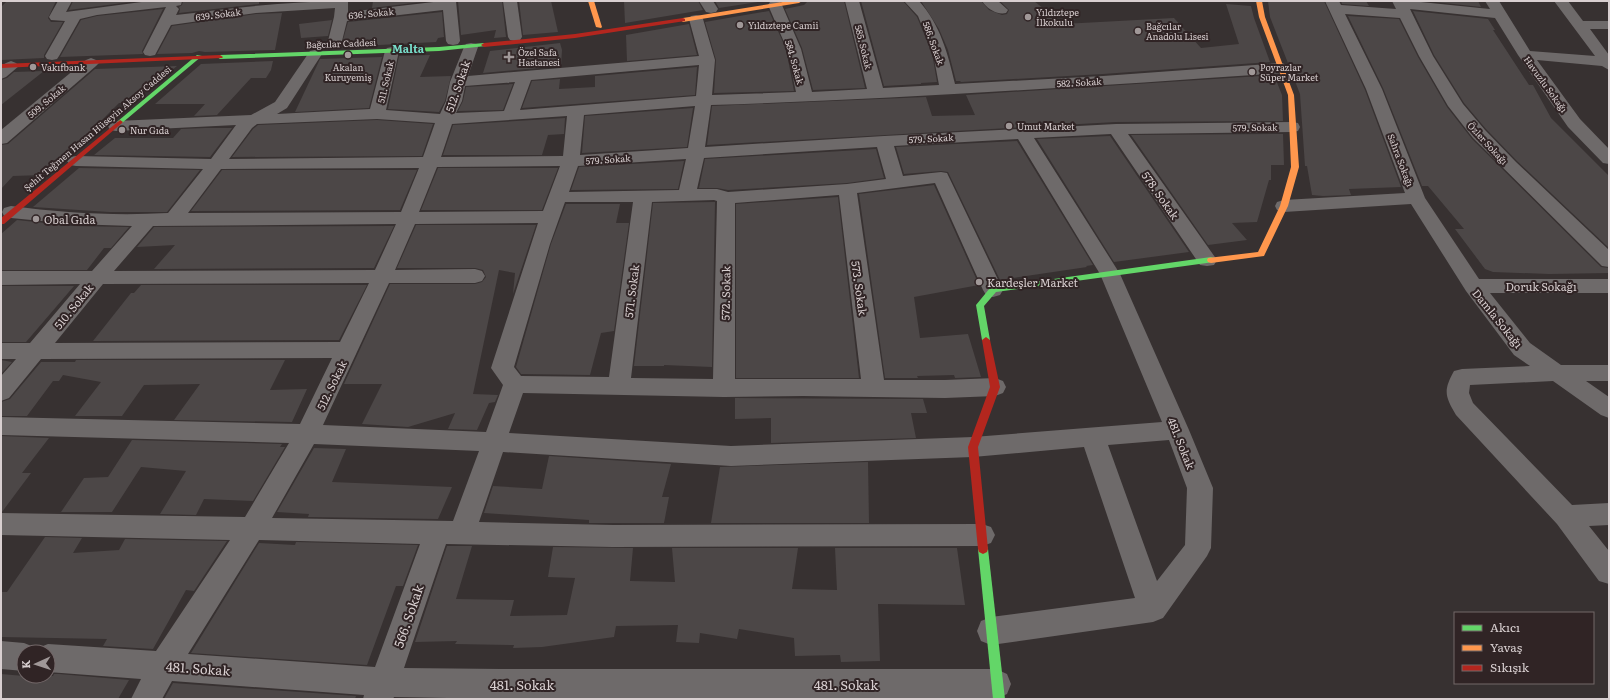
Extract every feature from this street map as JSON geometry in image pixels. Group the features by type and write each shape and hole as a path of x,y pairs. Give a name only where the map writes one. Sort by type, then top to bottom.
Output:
{"main road":[{"path":"591,1 599,27"},
{"name":"Bağcılar Caddesi","path":"4,66 392,51 599,27 708,5 756,1"},
{"name":"Bağcılar Caddesi","path":"4,66 52,56 334,45 506,45 696,19 799,1"},
{"path":"998,691 973,447 995,387 980,305 993,290 1207,260 1261,254 1284,206 1295,167 1291,95 1262,17 1259,1"},
{"name":"Şehit Teğmen Hasan Hüseyin Aksoy Caddesi","path":"6,217 206,50"}],"street":[{"path":"65,1 56,16 75,16 100,6 176,2"},
{"path":"510,1 515,37"},
{"name":"585. Sokak","path":"852,1 876,92"},
{"name":"586. Sokak","path":"911,1 924,15 940,53 948,89"},
{"path":"989,1 1000,10"},
{"name":"Havuzlu Sokağı","path":"1492,1 1524,55 1574,123 1609,159"},
{"path":"1561,1 1608,64"},
{"path":"150,52 176,2"},
{"path":"449,3 462,44"},
{"name":"636. Sokak","path":"341,7 449,3"},
{"name":"584. Sokak","path":"775,5 794,49 805,97"},
{"path":"1334,5 1402,6 1500,14"},
{"name":"Sahra Sokağı","path":"1284,206 1416,198 1374,89 1334,5"},
{"name":"Özler Sokağı","path":"1402,6 1426,56 1456,106 1479,134 1510,166 1609,261"},
{"path":"334,45 341,7"},
{"name":"639. Sokak","path":"166,21 256,9 341,7"},
{"path":"52,56 75,16"},
{"path":"687,194 696,153 704,100 707,60 696,19"},
{"path":"1578,25 1609,25"},
{"name":"512. Sokak","path":"146,699 164,666 252,529 307,434 348,350 407,219 430,163 445,119 454,101 458,82 462,44"},
{"name":"511. Sokak","path":"377,114 392,51"},
{"path":"174,219 246,124 281,105 315,54"},
{"path":"1524,55 1608,64"},
{"path":"458,82 707,60"},
{"name":"509. Sokak","path":"1,139 91,63"},
{"name":"582. Sokak","path":"116,126 377,114 445,119 576,111 704,100 805,97 1103,81 1282,68"},
{"path":"510,115 525,76"},
{"path":"576,111 571,161 540,244 502,368 515,384 724,388 944,389 995,387"},
{"name":"579. Sokak","path":"76,160 216,164 571,161 884,141 1116,129 1292,126"},
{"name":"578. Sokak","path":"1116,129 1207,260"},
{"name":"481. Sokak","path":"1023,134 1110,274 1177,430 1200,488 1198,548 1153,609"},
{"path":"884,141 896,182"},
{"path":"558,197 643,197 687,194 717,194 726,198 846,189 896,182 941,178 993,290"},
{"name":"573. Sokak","path":"846,189 874,388"},
{"name":"571. Sokak","path":"619,385 643,197"},
{"name":"572. Sokak","path":"724,388 726,198"},
{"name":"Damla Sokağı","path":"1416,198 1472,286 1522,349 1609,408"},
{"path":"6,217 147,221 174,219 407,219 551,217"},
{"name":"510. Sokak","path":"1,392 147,221"},
{"path":"1,278 96,279 475,276"},
{"name":"Doruk Sokağı","path":"1472,286 1609,286"},
{"path":"1,351 348,350"},
{"path":"1609,373 1556,372 1462,377 1457,387 1458,396 1464,409 1566,516 1609,572"},
{"name":"566. Sokak","path":"382,690 450,533 494,442 515,384"},
{"path":"1,426 307,434 494,442 731,456 973,447 1177,430"},
{"path":"991,631 1153,609 1093,437"},
{"path":"1566,516 1609,514"},
{"path":"1,524 613,536 982,535"},
{"path":"1,655 16,656"},
{"name":"481. Sokak","path":"56,659 164,666 382,690 501,684 998,691"}],"building":[{"path":"7,1 56,1 48,18 51,22 63,22 44,55 44,58 1,60 1,7"},
{"path":"73,1 138,1 69,10"},
{"path":"183,1 259,1 259,4 179,13 179,7 182,5"},
{"path":"373,1 429,1 372,8"},
{"path":"458,1 502,1 506,37 494,38 496,30 461,35"},
{"path":"519,1 551,1 558,32 523,35"},
{"path":"624,1 698,1 703,10 625,23"},
{"path":"715,1 758,1 758,2 719,8"},
{"path":"814,1 844,1 865,88 813,90 802,48 785,9"},
{"path":"861,1 903,1 917,17 932,53 937,82 884,86"},
{"path":"921,1 981,1 989,10 1002,15 1007,14 1009,10 1000,1 1034,1 1063,24 1174,18 1201,48 1239,44 1226,4 1251,6 1270,62 961,82 956,81 948,50 939,29"},
{"path":"1268,1 1324,1 1365,90 1401,187 1349,189 1351,195 1312,195 1307,166 1305,166 1300,94 1270,17"},
{"path":"1341,1 1366,1 1369,6 1342,4"},
{"path":"1426,1 1478,1 1481,7"},
{"path":"163,9 142,51 143,54 60,57 81,20 97,16"},
{"path":"769,11 786,49 794,91 714,93 716,60 705,22"},
{"path":"1413,11 1488,19 1495,30 1493,30 1529,85 1533,85 1551,118 1609,176 1609,248 1517,161 1486,129 1464,103 1434,55"},
{"path":"442,12 444,37 438,38 436,42 341,47 348,22"},
{"path":"282,13 275,50 199,51 192,53 157,54 172,26 256,14"},
{"path":"1348,16 1399,19 1418,57 1447,107 1472,139 1601,267 1609,268 1609,273 1549,274 1493,272 1485,269 1455,229 1464,229 1428,186 1422,186 1383,88"},
{"path":"332,20 328,36 301,38 299,24"},
{"path":"689,24 697,55 627,61 626,35"},
{"path":"560,43 562,50 561,66 483,73 490,51"},
{"path":"430,55 420,77 451,76 445,101 439,112 388,109 399,56"},
{"path":"382,57 369,108 295,112 320,59"},
{"path":"273,61 271,70 266,78 251,78 217,115 194,116 205,104 155,104 201,64"},
{"path":"177,66 131,103 119,103 85,137 90,137 43,175 13,176 1,189 1,145 8,144 95,69"},
{"path":"697,67 695,95 522,108 532,81 560,79 559,89 595,87 595,76"},
{"path":"44,71 1,105 1,80 7,78 14,72"},
{"path":"1274,75 1282,95 1283,121 1116,122 707,145 712,106 926,97 932,116 975,115 966,95"},
{"path":"513,84 503,110 458,111 463,101 466,87"},
{"path":"693,108 687,147 582,153 585,116"},
{"path":"565,118 564,134 548,135 542,155 443,155 453,125"},
{"path":"377,120 433,124 422,156 232,157 253,129 258,125"},
{"path":"232,128 210,157 94,155 115,138 173,138 181,129"},
{"path":"1283,134 1284,165 1271,165 1271,180 1269,180 1257,222 1232,223 1247,240 1208,245 1131,135"},
{"path":"1110,136 1189,252 1114,262 1037,139"},
{"path":"1017,141 1093,265 1000,280 948,172 941,171 904,174 896,147"},
{"path":"876,149 884,178 847,183 728,190 717,188 699,188 705,159"},
{"path":"684,161 678,189 571,190 579,167"},
{"path":"79,168 200,170 167,212 109,212 33,207"},
{"path":"438,168 558,168 542,210 421,210"},
{"path":"222,170 417,170 400,210 191,211"},
{"path":"934,185 979,285 914,297 920,338 968,334 981,377 955,378 954,375 917,376 918,378 885,378 859,194"},
{"path":"838,197 859,378 736,378 736,204"},
{"path":"715,202 712,367 664,365 634,366 653,203"},
{"path":"566,204 620,204 616,223 629,223 614,331 601,333 590,375 521,374 516,367 551,244"},
{"path":"17,220 72,226 129,227 111,248 104,248 87,270 1,270 1,234"},
{"path":"416,225 536,225 513,294 515,273 499,270 473,394 498,395 495,402 489,403 477,430 448,429 455,413 408,427 362,424 382,384 344,384 390,284 475,284 482,282 486,277 483,270 475,268 397,268"},
{"path":"394,226 374,268 154,269 175,245 137,247 154,227"},
{"path":"141,285 367,285 339,340 93,341 131,293 134,293"},
{"path":"1,286 74,286 26,342 1,342"},
{"path":"1,360 12,362 1,374"},
{"path":"76,360 285,360 270,390 307,389 292,422 174,420 200,384 144,385 122,416 75,416 101,382 63,375 59,381 53,381 27,416 1,416 1,402 10,399 41,362 75,362"},
{"path":"735,398 923,399 927,413 911,413 916,438 771,443 771,418 735,419"},
{"path":"1,436 49,438 22,473 31,473 2,512"},
{"path":"132,440 282,444 280,447 285,447 253,501 204,499 196,515 160,514 186,471 141,467 112,512 61,512 84,478 108,477"},
{"path":"314,448 346,449 332,482 452,487 438,519 308,517 309,514 277,512"},
{"path":"549,456 671,464 662,497 669,497 664,523 589,523 589,520 484,513 493,486 542,489"},
{"path":"868,462 869,523 711,523 720,467"},
{"path":"45,537 82,538 73,553 119,550 125,539 227,541 194,591 186,590 153,649 103,646 107,639 1,637 1,592 7,592"},
{"path":"296,542 418,545 403,586 396,586 367,665 191,653 259,543 295,545"},
{"path":"447,546 472,546 456,599 514,600 510,616 567,615 575,578 548,577 553,547 633,548 630,581 675,582 672,548 798,548 792,589 837,590 835,548 957,548 965,605 878,604 880,661 841,662 840,655 795,656 794,638 739,629 737,639 700,633 699,643 676,642 678,625 616,626 614,637 542,647 513,648 514,645 455,644 457,641 415,642"},
{"path":"1,674 16,675 16,684 56,684 56,674 129,680 118,699 1,699"},
{"path":"173,683 356,696 355,699 164,699"}],"traffic: fast":[{"path":"220,57 439,49 484,45"},
{"path":"120,122 199,56"},
{"path":"986,340 980,305 993,290 1211,260"},
{"path":"983,549 999,699"}],"traffic: slow":[{"path":"591,1 599,27"},
{"path":"683,20 799,1"},
{"path":"1211,260 1261,254 1284,206 1295,167 1291,95 1262,17 1259,1"}],"traffic: jam":[{"path":"484,45 575,36 683,20"},
{"path":"1,66 220,57"},
{"path":"1,222 120,122"},
{"path":"983,549 973,447 995,387 986,340"}],"place":[{"name":"Yıldıztepe İlkokulu","path":"1028,17"},
{"name":"Yıldıztepe Camii","path":"740,25"},
{"name":"Bağcılar Anadolu Lisesi","path":"1138,31"},
{"name":"Akalan Kuruyemiş","path":"348,55"},
{"name":"Özel Safa Hastanesi","path":"509,57"},
{"name":"Vakıfbank","path":"33,67"},
{"name":"Poyrazlar Süper Market","path":"1252,72"},
{"name":"Umut Market","path":"1009,126"},
{"name":"Nur Gıda","path":"122,130"},
{"name":"Obal Gıda","path":"36,219"},
{"name":"Kardeşler Market","path":"979,282"}],"district":[{"name":"Malta","path":"408,48"}]}
